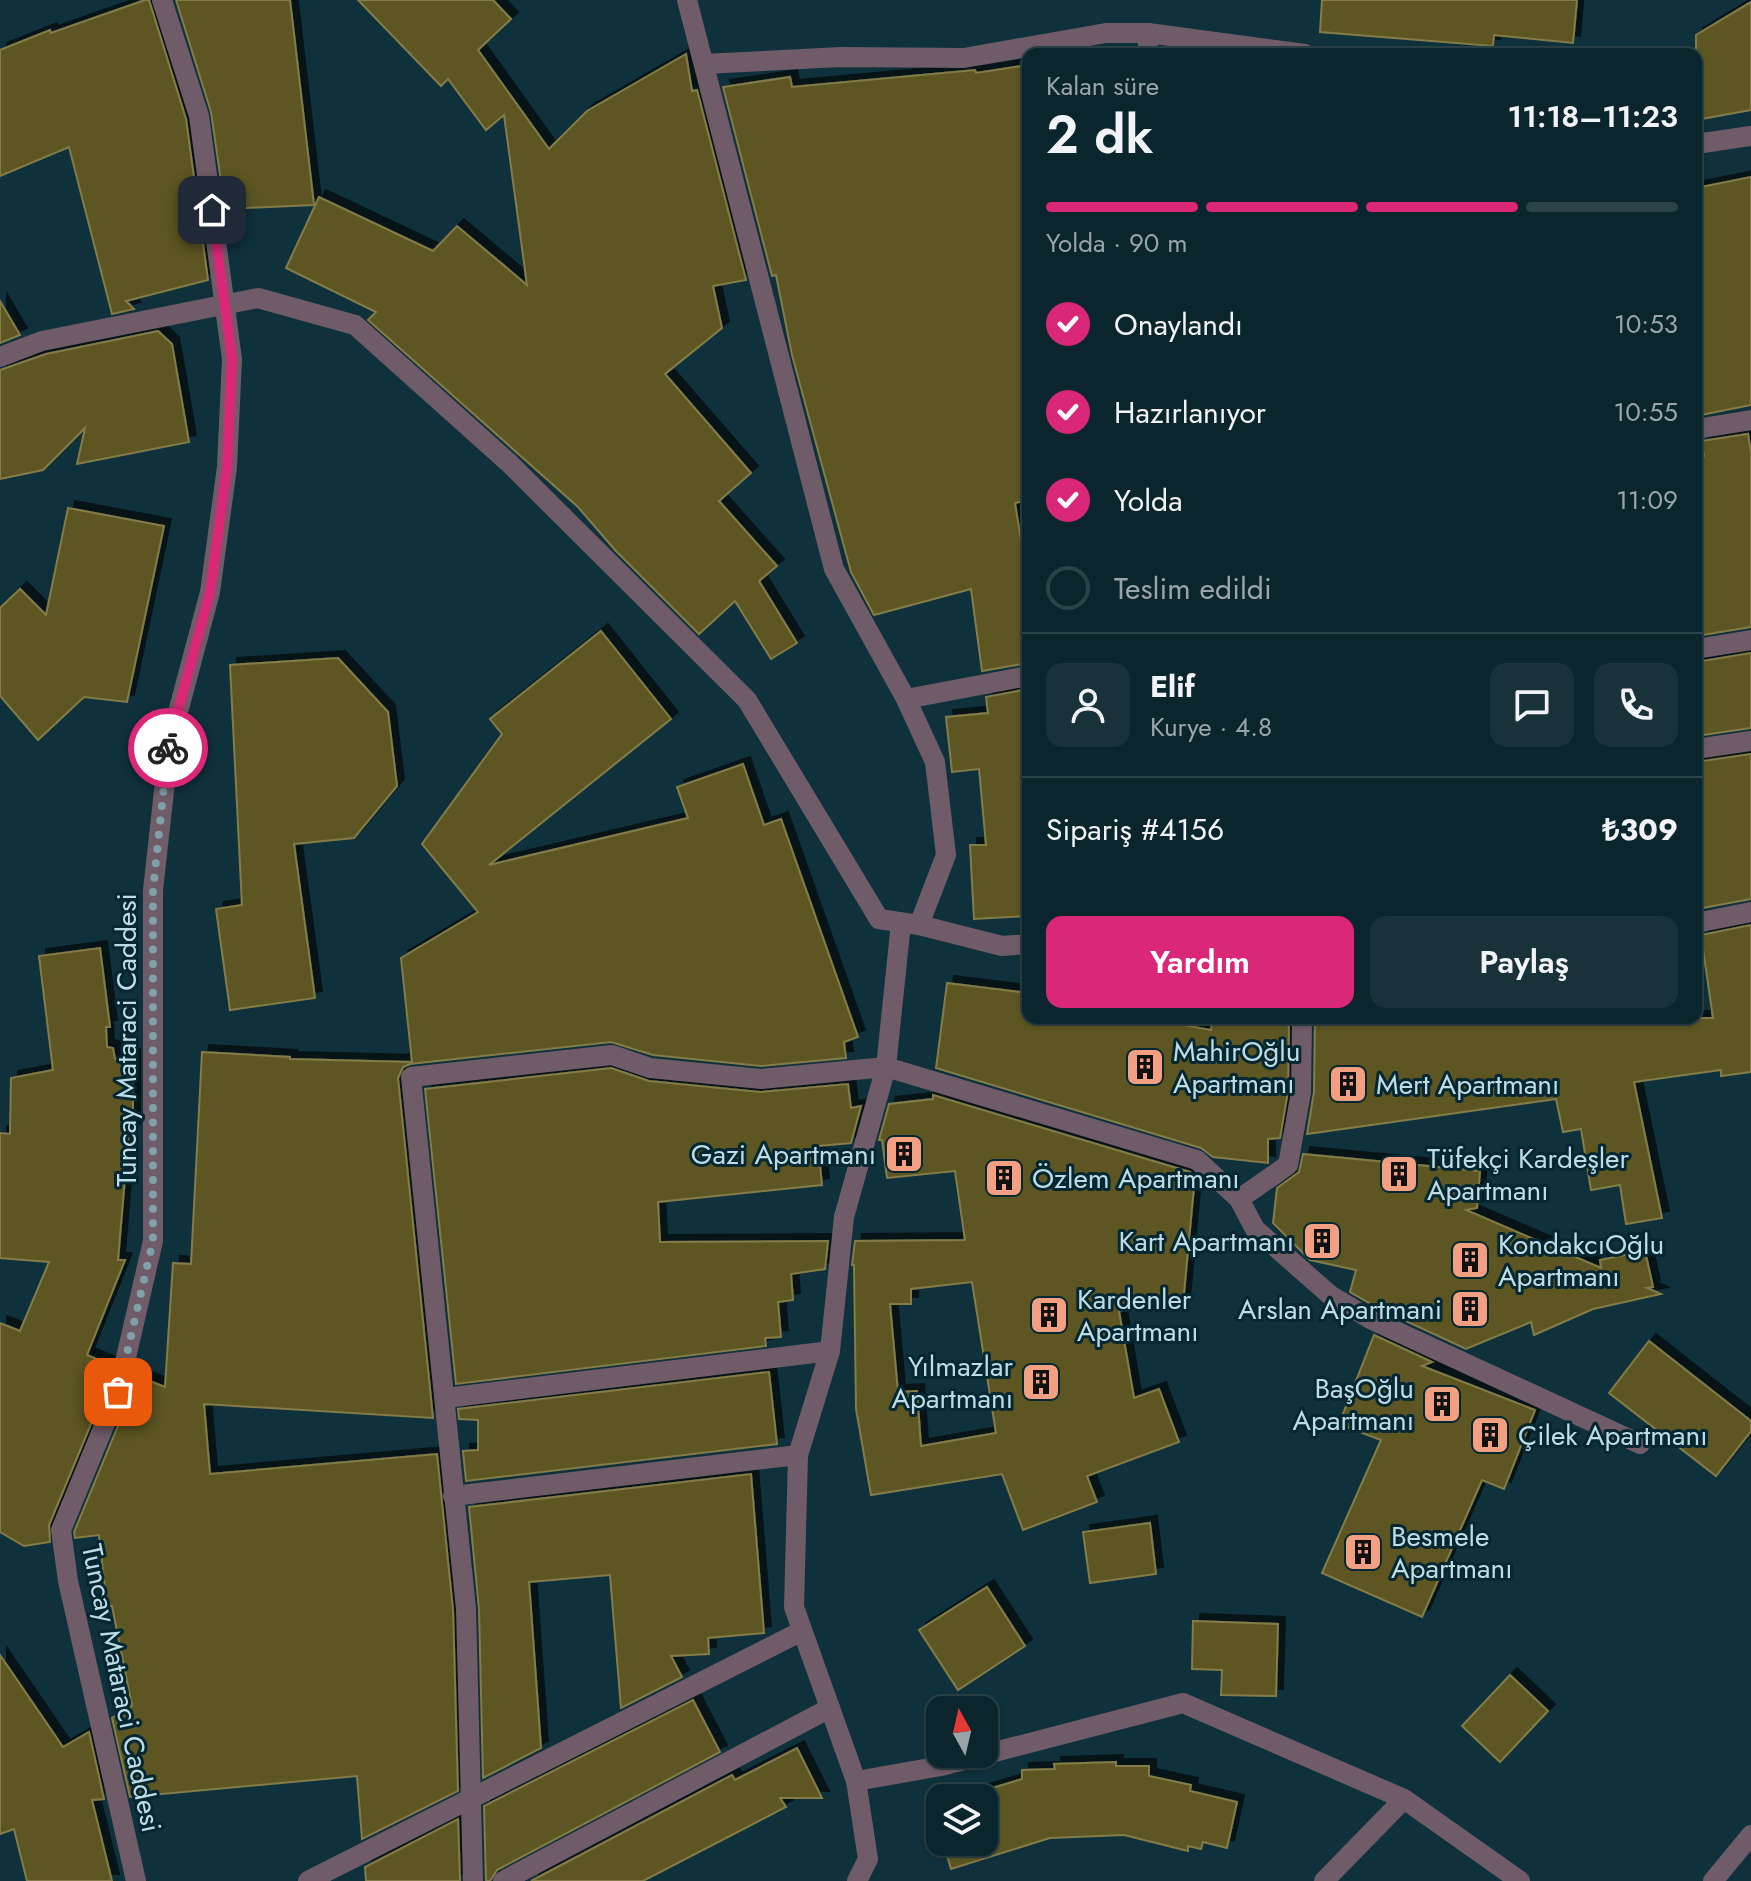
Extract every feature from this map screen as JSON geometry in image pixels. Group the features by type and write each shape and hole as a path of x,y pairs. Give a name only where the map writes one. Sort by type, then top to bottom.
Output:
{"street":[{"name":"Tuncay Mataraci Caddesi","path":"136,1881 68,1581 61,1530 118,1392 153,1241 153,890 169,746 210,592 227,467 232,359 199,116 162,0"},
{"path":"687,0 834,569 906,699 935,762 946,855 910,924 886,1067 844,1217 830,1351 798,1455 794,1607 856,1781 868,1859 857,1881"},
{"path":"704,64 841,57 964,58 1106,33 1148,33 1260,48"},
{"path":"1148,33 1148,48"},
{"path":"1702,143 1751,136"},
{"path":"0,357 42,341 258,298 355,325 509,463 747,700 879,919 1002,946 1022,944"},
{"path":"1702,428 1751,420"},
{"path":"1702,648 1751,640"},
{"path":"906,699 1022,677"},
{"path":"1702,748 1751,741"},
{"path":"1702,922 1751,912"},
{"path":"1239,1199 1288,1165 1301,1092 1302,1024"},
{"path":"473,1881 466,1609 411,1077 612,1055 650,1068 761,1079 886,1067 1197,1160 1239,1199 1255,1229 1330,1295 1372,1320 1640,1444"},
{"path":"445,1398 830,1351"},
{"path":"453,1496 798,1455"},
{"path":"308,1881 802,1631"},
{"path":"856,1781 941,1766 1183,1703 1404,1799 1520,1881"},
{"path":"503,1881 830,1708"},
{"path":"1324,1881 1404,1799"},
{"path":"1713,1881 1751,1835"}],"building":[{"path":"149,0 186,119 208,280 126,301 134,309 112,314 69,147 0,176 0,50 50,30 51,33"},
{"path":"176,0 290,0 314,205 225,209 211,112"},
{"path":"358,0 493,0 511,19 478,50 549,149 587,111 686,54 692,91 697,90 746,280 713,286 722,328 665,374 751,473 719,501 777,566 759,581 797,643 771,659 735,601 699,634 615,550 578,507 368,320 376,312 286,268 319,197 433,251 457,226 527,285 504,115 486,130 448,79 441,86"},
{"path":"1322,0 1577,0 1573,43 1494,35 1493,46 1320,32"},
{"path":"1751,2 1751,110 1702,119 1702,48 1696,48 1696,35"},
{"path":"1022,66 1022,501 1015,503 1022,547 1022,664 982,671 971,589 874,615 851,572 792,355 776,275 772,276 723,87 790,77 792,87 975,70 976,73"},
{"path":"1751,177 1751,405 1702,415 1702,187"},
{"path":"0,301 20,335 0,343"},
{"path":"158,331 172,344 189,442 77,464 85,428 43,470 0,479 0,370 46,354"},
{"path":"1748,434 1751,452 1751,627 1702,635 1704,456 1702,441"},
{"path":"68,508 164,526 127,702 84,697 38,740 0,696 0,608 20,589 46,615"},
{"path":"601,631 671,719 489,865 688,818 677,787 743,764 764,825 781,819 858,1037 844,1042 846,1058 761,1066 653,1055 611,1042 403,1067 398,1078 433,1418 204,1404 210,1474 437,1454 453,1610 458,1791 362,1839 357,1776 130,1797 112,1718 132,1706 112,1606 107,1606 99,1535 75,1538 74,1532 130,1397 135,1375 165,1387 173,1263 191,1264 202,1052 290,1059 412,1062 401,958 478,912 422,844 502,734 490,719"},
{"path":"1751,653 1751,728 1702,735 1702,661"},
{"path":"338,658 388,712 397,786 354,838 294,844 315,998 230,1010 216,909 242,905 230,665"},
{"path":"1022,690 1022,916 974,919 970,845 986,845 979,769 952,772 946,717 988,713 986,697"},
{"path":"1751,754 1751,899 1702,908 1702,761"},
{"path":"1751,925 1751,1072 1721,1076 1721,1070 1634,1082 1662,1218 1626,1224 1620,1185 1591,1190 1581,1129 1563,1132 1556,1099 1307,1134 1314,1092 1315,1024 1702,1024 1702,1018 1713,1018 1702,935"},
{"path":"100,948 110,1027 106,1027 107,1047 113,1048 115,1059 133,1056 133,1130 129,1130 118,1260 125,1260 87,1355 111,1365 106,1388 49,1525 50,1542 24,1546 0,1532 0,1323 20,1331 49,1262 0,1258 0,1133 10,1134 11,1078 53,1070 39,956"},
{"path":"947,983 1022,992 1022,1024 1177,1024 1211,1030 1212,1024 1289,1024 1288,1091 1280,1138 1268,1139 1268,1163 1213,1157 1201,1148 936,1068"},
{"path":"611,1068 649,1081 760,1092 848,1084 851,1108 861,1106 851,1143 818,1146 822,1185 658,1202 660,1242 828,1241 825,1269 791,1274 793,1300 778,1302 781,1337 765,1338 766,1346 456,1384 425,1089"},
{"path":"933,1095 1195,1176 1183,1304 1119,1311 1134,1398 1159,1389 1179,1442 1087,1476 1097,1502 1023,1530 1002,1474 871,1495 856,1409 852,1265 855,1241 965,1240 955,1171 887,1178 882,1140 879,1140 889,1104 933,1099","holes":["972,1282 996,1433 921,1446 917,1391 898,1392 890,1304 911,1304 911,1289"]},
{"path":"1303,1154 1480,1171 1477,1208 1466,1210 1601,1268 1600,1260 1645,1251 1653,1287 1647,1288 1661,1294 1593,1309 1534,1335 1531,1322 1466,1349 1350,1292 1356,1270 1310,1260 1273,1223 1277,1188 1299,1172"},
{"path":"1374,1335 1432,1362 1422,1366 1535,1410 1504,1489 1482,1480 1422,1617 1322,1573 1381,1440 1339,1424"},
{"path":"1649,1341 1751,1421 1751,1431 1716,1476 1609,1393"},
{"path":"769,1372 777,1444 466,1481 463,1451 478,1450 478,1420 459,1419 458,1409"},
{"path":"751,1474 764,1633 708,1638 709,1654 671,1656 682,1677 621,1708 610,1575 529,1582 541,1748 483,1778 479,1609 469,1507"},
{"path":"1150,1523 1156,1574 1090,1583 1083,1532"},
{"path":"987,1587 1025,1646 958,1690 919,1630"},
{"path":"1193,1621 1278,1624 1276,1696 1221,1695 1222,1670 1192,1669"},
{"path":"0,1655 63,1747 89,1732 104,1799 92,1800 112,1881 27,1881 14,1829 0,1834"},
{"path":"1510,1675 1548,1711 1500,1762 1462,1726"},
{"path":"693,1700 720,1752 497,1870 490,1881 486,1881 484,1806"},
{"path":"797,1748 822,1798 780,1798 786,1807 643,1881 531,1881 732,1775 735,1780"},
{"path":"1116,1762 1116,1766 1149,1766 1149,1776 1191,1785 1190,1791 1237,1802 1227,1848 1203,1842 1201,1849 1188,1846 1188,1851 1124,1835 1050,1838 998,1854 998,1786 1022,1779 1022,1770 1055,1769 1054,1764"},
{"path":"458,1819 460,1881 366,1881 365,1867"},
{"path":"947,1856 993,1856 951,1869"}],"way so far":[{"path":"118,1392 153,1241 153,890 168,748"}],"place":[{"name":"MahirOğlu Apartmanı","path":"1145,1067"},
{"name":"Mert Apartmanı","path":"1348,1084"},
{"name":"Gazi Apartmanı","path":"904,1154"},
{"name":"Tüfekçi Kardeşler Apartmanı","path":"1399,1174"},
{"name":"Özlem Apartmanı","path":"1004,1178"},
{"name":"Kart Apartmanı","path":"1322,1241"},
{"name":"KondakcıOğlu Apartmanı","path":"1470,1260"},
{"name":"Arslan Apartmani","path":"1470,1309"},
{"name":"Kardenler Apartmanı","path":"1049,1315"},
{"name":"Yılmazlar Apartmanı","path":"1041,1382"},
{"name":"BaşOğlu Apartmanı","path":"1442,1404"},
{"name":"Çilek Apartmanı","path":"1490,1435"},
{"name":"Besmele Apartmanı","path":"1363,1552"}],"route":[{"path":"168,748 210,592 227,467 232,359 212,210"}]}
